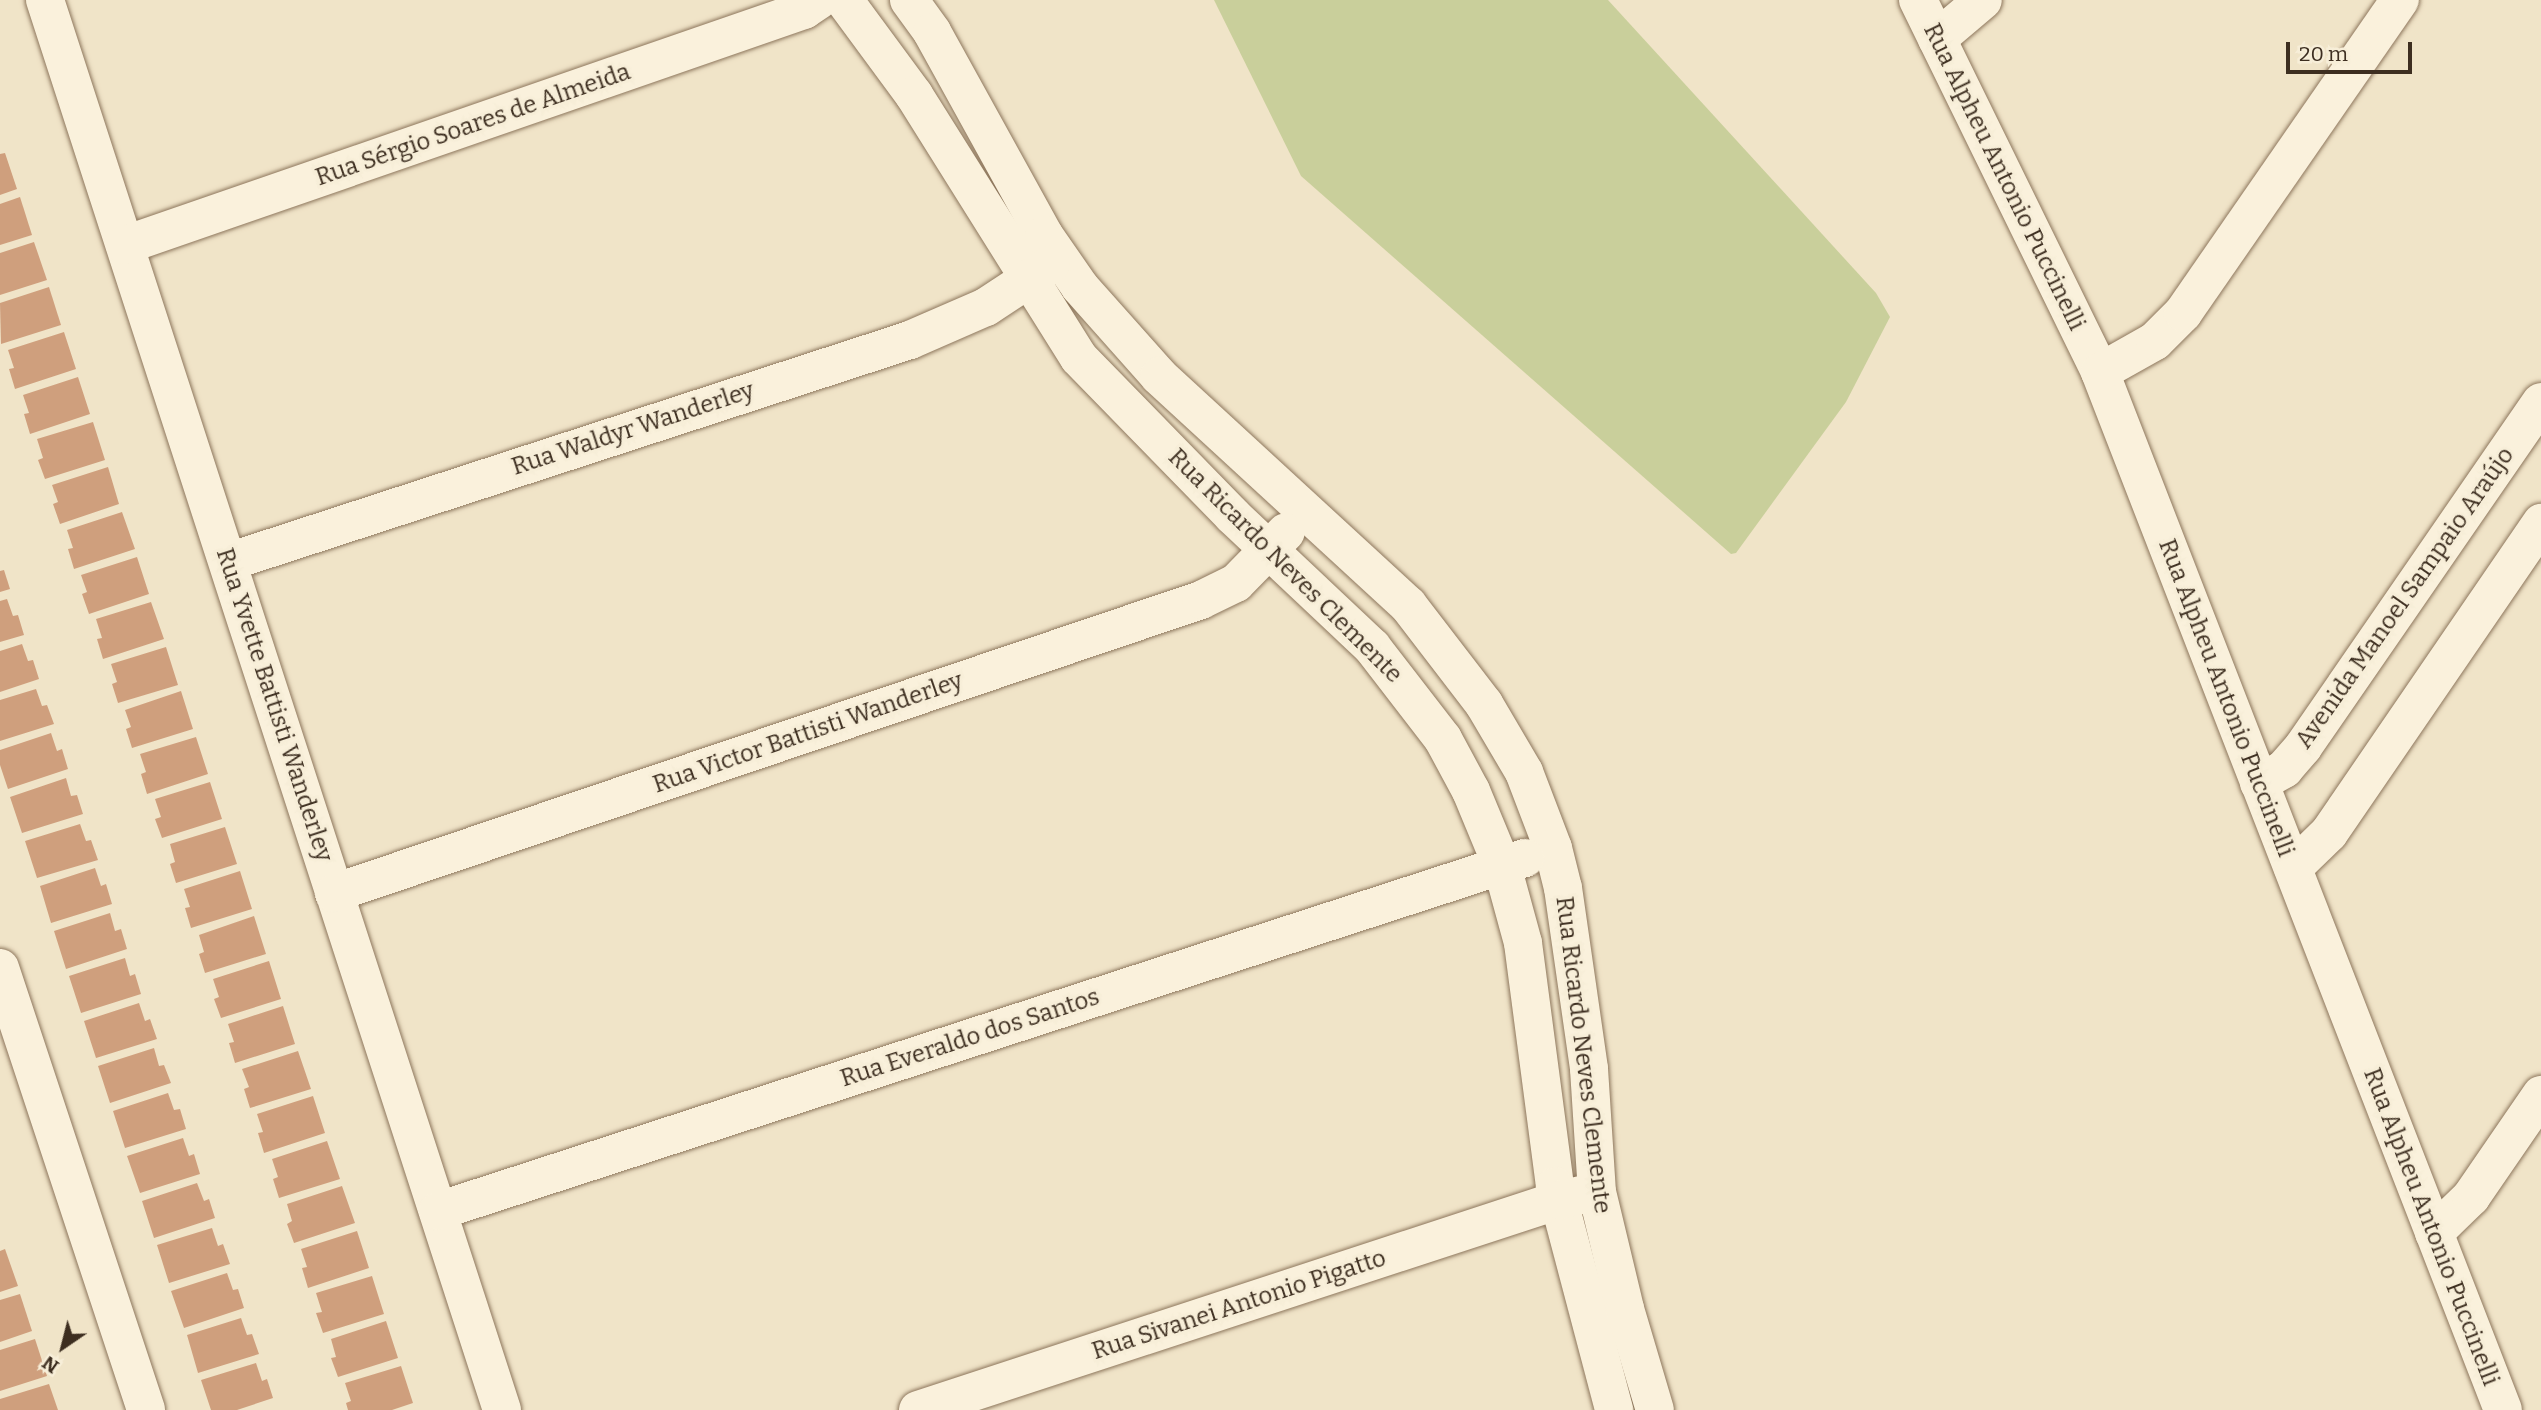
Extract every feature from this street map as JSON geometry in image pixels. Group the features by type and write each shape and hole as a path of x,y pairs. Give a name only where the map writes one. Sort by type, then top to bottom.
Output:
{"street":[{"name":"Rua Yvette Battisti Wanderley","path":"45,0 502,1410"},
{"name":"Rua Sérgio Soares de Almeida","path":"125,245 804,10 819,0"},
{"name":"Rua Ricardo Neves Clemente","path":"844,0 1045,269 1119,334 1159,376 1408,605 1484,704 1524,772 1553,848 1563,888 1589,1069 1597,1192 1625,1309 1655,1410"},
{"name":"Rua Ricardo Neves Clemente","path":"909,0 932,32 1045,269 1079,358 1269,549 1373,647 1410,692 1443,739 1471,790 1502,866 1523,943 1559,1200 1614,1410"},
{"name":"Rua Alpheu Antonio Puccinelli","path":"1918,0 2100,372 2502,1410"},
{"path":"1937,38 1983,0"},
{"path":"2100,372 2155,341 2183,313 2400,0"},
{"name":"Rua Waldyr Wanderley","path":"228,562 910,340 986,307 1045,269"},
{"name":"Avenida Manoel Sampaio Araújo","path":"2259,783 2284,769 2303,747 2541,402"},
{"name":"Rua Victor Battisti Wanderley","path":"334,892 1201,600 1236,583 1306,510"},
{"path":"2292,868 2329,833 2541,523"},
{"name":"Rua Everaldo dos Santos","path":"438,1211 1553,848"},
{"path":"0,968 146,1410"},
{"path":"2434,1233 2471,1197 2541,1095"},
{"name":"Rua Sivanei Antonio Pigatto","path":"918,1410 1559,1200 1597,1192"}],"green space":[{"path":"1214,0 1608,0 1876,293 1890,317 1846,402 1736,553 1731,554 1301,176"}],"building":[{"path":"5,153 17,189 0,195 0,154"},
{"path":"20,197 32,235 0,245 0,204"},
{"path":"34,242 47,280 0,295 0,253"},
{"path":"49,287 61,325 1,344 0,303"},
{"path":"64,332 76,369 15,389 9,369 14,368 8,350"},
{"path":"78,377 90,414 30,434 24,414 29,413 23,395"},
{"path":"93,422 105,460 45,479 38,460 43,458 37,439"},
{"path":"108,467 119,504 60,524 53,504 58,502 52,485"},
{"path":"122,512 135,549 74,569 68,549 73,548 67,530"},
{"path":"137,557 149,594 89,614 82,594 87,592 81,575"},
{"path":"4,570 10,589 0,592 0,571"},
{"path":"7,599 13,616 18,615 24,635 0,642 0,601"},
{"path":"151,602 164,639 103,659 97,639 102,638 96,619"},
{"path":"22,644 28,661 33,660 39,679 0,692 0,651"},
{"path":"166,647 178,685 118,703 112,684 117,682 111,664"},
{"path":"36,689 42,706 47,705 54,724 0,741 0,700"},
{"path":"181,691 193,729 132,748 126,729 131,727 125,710"},
{"path":"51,733 57,751 62,749 68,769 8,789 0,765 0,750"},
{"path":"196,737 208,774 147,794 141,774 146,772 140,754"},
{"path":"66,778 71,796 77,795 83,814 22,833 10,797"},
{"path":"210,782 222,819 162,838 155,819 161,817 155,799"},
{"path":"80,824 86,841 91,840 98,860 37,878 25,841"},
{"path":"225,827 237,864 176,883 170,864 175,862 170,844"},
{"path":"95,868 101,886 106,884 112,904 51,923 40,886"},
{"path":"240,871 252,909 191,928 185,908 190,907 184,889"},
{"path":"110,913 115,931 121,929 127,949 66,969 54,931"},
{"path":"254,916 266,954 205,973 199,954 204,952 199,935"},
{"path":"125,958 130,976 135,974 141,994 81,1013 69,976"},
{"path":"269,961 281,999 221,1018 214,999 219,997 213,979"},
{"path":"139,1003 145,1021 150,1019 157,1039 96,1058 84,1021"},
{"path":"283,1006 295,1044 235,1063 229,1043 234,1042 228,1024"},
{"path":"154,1048 159,1066 164,1065 171,1083 110,1103 98,1066"},
{"path":"298,1051 311,1089 250,1108 244,1089 249,1087 242,1069"},
{"path":"168,1093 174,1110 180,1109 186,1129 125,1148 113,1111"},
{"path":"313,1096 325,1133 264,1153 258,1133 263,1132 257,1114"},
{"path":"183,1138 189,1156 194,1154 200,1174 140,1193 127,1156"},
{"path":"327,1141 340,1179 279,1198 273,1179 278,1177 272,1159"},
{"path":"197,1183 204,1201 209,1199 215,1218 154,1238 142,1201"},
{"path":"342,1186 355,1223 294,1243 287,1224 292,1221 287,1204"},
{"path":"212,1228 218,1246 223,1244 230,1264 169,1283 157,1245"},
{"path":"357,1231 369,1268 308,1288 302,1268 307,1267 301,1249"},
{"path":"5,1249 18,1286 0,1292 0,1251"},
{"path":"227,1273 233,1290 238,1289 244,1308 184,1328 171,1291"},
{"path":"372,1276 384,1314 323,1333 316,1313 322,1312 316,1293"},
{"path":"20,1294 32,1331 0,1342 0,1300"},
{"path":"241,1318 247,1335 252,1334 259,1354 198,1373 187,1335"},
{"path":"386,1321 398,1358 338,1377 331,1358 336,1357 331,1339"},
{"path":"35,1339 47,1376 0,1391 0,1350"},
{"path":"256,1363 262,1381 267,1379 273,1398 237,1410 211,1410 201,1380"},
{"path":"401,1366 413,1403 392,1410 348,1410 346,1403 351,1401 345,1383"},
{"path":"49,1384 58,1410 0,1410 0,1399"}]}
